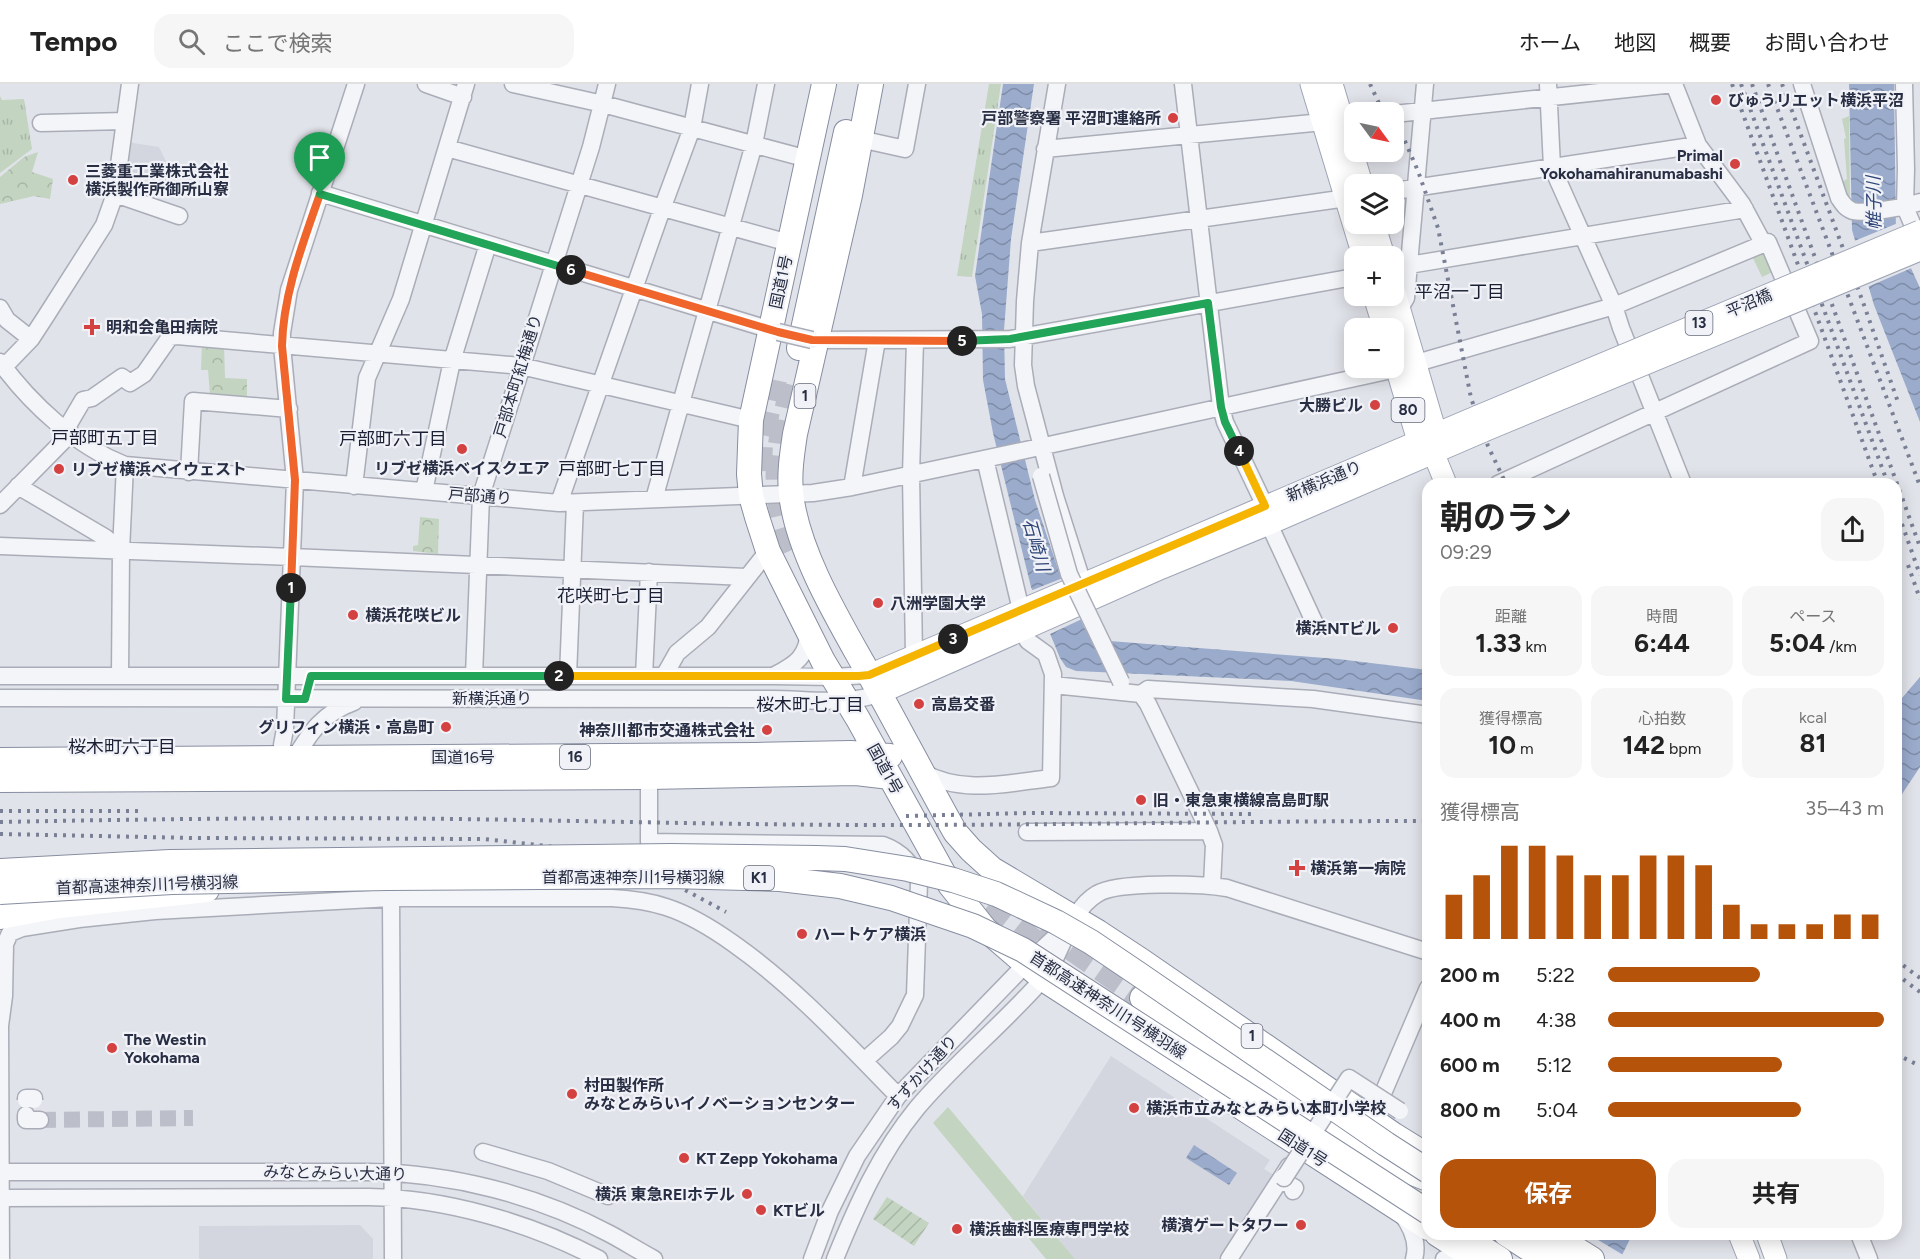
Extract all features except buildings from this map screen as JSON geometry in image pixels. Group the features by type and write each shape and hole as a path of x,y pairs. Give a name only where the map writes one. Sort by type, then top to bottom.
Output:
{"highway":[{"name":"国道1号","path":"824,84 789,243 774,331 751,420 749,474 751,496 768,551 832,677 950,885 986,929 1034,972 1422,1224"},
{"name":"国道1号","path":"839,84 783,383 855,84"},
{"name":"国道1号","path":"871,84 795,434 790,473 795,517 807,554 837,615 955,832 971,850 992,869 1142,961 1422,1152"},
{"name":"国道16号","path":"0,760 283,760 877,754 892,756 921,772"},
{"name":"国道16号","path":"0,780 283,760 649,777 843,774 890,777"},
{"path":"843,774 869,780 882,790 924,860 950,885"},
{"name":"首都高速神奈川1号横羽線","path":"0,871 170,862 671,856 782,856 855,861 908,869 996,894 1033,910 1092,942 1422,1167"},
{"path":"0,859 170,862"},
{"name":"首都高速神奈川1号横羽線","path":"0,892 172,882 670,876 780,879 840,886 923,908 973,926 1015,946 1053,968 1422,1208"},
{"path":"780,879 843,881 904,893 958,910 1042,947 1082,969 1422,1192"},
{"path":"0,917 59,906 290,880"},
{"name":"国道1号","path":"1422,1178 1382,1158 1138,1005 1382,1176 1422,1214"},
{"path":"1184,1005 1233,1046 1350,1132 1422,1177"},
{"path":"1495,1240 1524,1259"},
{"path":"1515,1240 1544,1259"},
{"path":"1537,1240 1567,1259"},
{"path":"1561,1240 1592,1259"},
{"path":"1456,1247 1500,1259"}],"main road":[{"path":"1311,84 1340,120 1359,174"},
{"path":"1332,84 1340,120 1347,174"},
{"name":"平沼橋","path":"1481,423 1920,231"},
{"name":"平沼橋","path":"1481,423 1920,250"},
{"name":"80","path":"1404,370 1444,478"},
{"name":"新横浜通り","path":"1076,593 1267,515 1429,442 1481,423"},
{"name":"13","path":"1029,617 1076,593"},
{"name":"新横浜通り","path":"874,684 914,656 1029,617"},
{"name":"新横浜通り","path":"874,684 1029,617"},
{"path":"1741,1240 1749,1259"},
{"path":"1769,1240 1776,1259"}],"street":[{"path":"3,372 31,339 99,233 111,209 130,84"},
{"path":"283,760 295,480 282,333 289,290 356,84"},
{"path":"354,486 367,378 400,299 465,90 426,84"},
{"path":"513,84 603,104 808,159"},
{"name":"戸部本町紅梅通り","path":"474,676 481,496 579,185 608,84"},
{"path":"568,676 572,569 567,503 601,385 692,128 700,84"},
{"path":"654,499 754,144 766,84"},
{"path":"860,139 905,149 917,84"},
{"path":"1057,84 1030,243 1023,365 1026,386 1043,446 1076,593"},
{"path":"1183,84 1221,407 1225,422 1316,626"},
{"path":"1404,298 1406,298 1410,258 1425,84"},
{"path":"1404,113 1549,91 1674,84 1698,145 1745,209 1764,243 1768,242 1810,341 1511,478"},
{"path":"1802,84 1839,198 1845,207 1853,211 1913,205"},
{"path":"1904,84 1906,169 1920,242"},
{"path":"1549,91 1552,167 1614,306 1681,478"},
{"path":"1045,149 1340,120"},
{"path":"40,123 125,121"},
{"path":"1404,190 1698,145"},
{"path":"447,148 789,243"},
{"path":"115,194 179,216"},
{"path":"320,194 774,331 815,340 1006,340 1344,279"},
{"path":"1030,243 1344,198"},
{"path":"1404,258 1582,236 1745,209"},
{"name":"戸部通り","path":"1404,363 1614,306 1764,243"},
{"path":"424,491 452,361 488,244"},
{"path":"0,308 7,320 31,339"},
{"path":"0,505 68,431 83,400 92,398 122,377 130,383 144,374 170,337 177,336 521,366 751,420"},
{"path":"852,487 877,340"},
{"path":"914,656 911,474 915,340"},
{"name":"戸部通り","path":"3,372 68,431 94,451 125,465 567,503 813,493 852,487 1221,407 1344,378"},
{"path":"189,472 193,402 290,409"},
{"path":"921,772 941,781 965,786 1051,778 1053,674 1046,654 1028,640 1029,617 990,458"},
{"path":"120,676 121,551 125,465"},
{"path":"1041,476 1069,574 1121,681 1196,685"},
{"path":"18,486 106,538 121,551"},
{"path":"0,546 292,556 746,577"},
{"path":"664,676 677,653 708,627 768,551"},
{"path":"644,676 649,572"},
{"path":"775,676 801,658 808,644 809,632"},
{"name":"新横浜通り","path":"0,676 775,676 832,677 874,684 870,697 847,701 0,698"},
{"path":"283,760 311,676"},
{"path":"1053,685 1141,694 1148,689 1313,699 1422,714"},
{"path":"1141,694 1148,704 1209,831 1214,845 1212,885"},
{"path":"283,760 322,719 334,710 366,698"},
{"path":"649,777 649,842 884,845 902,854 914,868 919,882 915,995 900,1026 864,1061"},
{"path":"1027,832 1209,831"},
{"path":"705,843 705,882 771,884 821,890 918,912"},
{"path":"1034,972 1088,901 1110,887 1212,885 1227,888 1422,950"},
{"path":"391,898 393,1259"},
{"path":"1,1259 0,1025 4,996 5,944 10,933 22,928 155,911 391,898 642,900 692,918 715,931 766,968 816,1012 898,1096"},
{"name":"すずかけ通り","path":"812,1259 844,1180 864,1144 898,1096 1034,972"},
{"name":"すずかけ通り","path":"835,1259 864,1190 897,1134 1034,972"},
{"path":"1372,1119 1422,1002"},
{"path":"878,1075 883,1097 880,1121"},
{"path":"1229,1259 1287,1178 1349,1078 1400,1111"},
{"path":"483,1152 549,1168 608,1196"},
{"name":"みなとみらい大通り","path":"0,1172 392,1172 426,1176 494,1189 552,1208 609,1233 654,1259"},
{"name":"みなとみらい大通り","path":"0,1198 392,1197 443,1204 488,1215 543,1234 598,1259"},
{"path":"1398,1209 1412,1230 1415,1242 1414,1259"},
{"path":"1861,1240 1869,1259"}],"shaded area":[{"path":"126,142 159,147 179,188 122,173"},
{"name":"横浜市立みなとみらい本町小学校","path":"1111,1056 1270,1160 1264,1169 1276,1176 1222,1259 1075,1259 1023,1196"},
{"path":"360,1225 373,1239 373,1259 199,1259 199,1226"}],"green space":[{"path":"989,84 1001,84 972,277 957,276"},
{"path":"0,96 2,100 24,99 32,149 0,173"},
{"path":"1849,116 1850,197 1847,196 1842,182 1847,179 1844,139 1846,138 1842,119"},
{"path":"38,152 32,172 53,179 50,199 34,196 0,204 0,177 24,157"},
{"path":"1766,248 1777,270 1762,277 1751,254"},
{"path":"202,341 224,344 225,378 247,379 247,398 210,395 208,370 201,370"},
{"path":"420,517 439,519 438,554 413,551 413,546 418,545"},
{"path":"948,1107 1075,1259 1046,1259 933,1123"},
{"path":"887,1197 929,1223 914,1246 873,1219"}],"water":[{"name":"石崎川","path":"1003,84 1034,84 1011,239 1004,330 1005,379 1035,500 1059,572 1085,629 1097,640 1338,659 1422,669 1422,700 1291,681 1076,671 1066,667 1060,658 1031,587 993,433 983,380 982,314 975,276"},
{"name":"帷子川","path":"1849,84 1894,84 1896,235 1920,288 1920,422 1874,305 1852,230"},
{"path":"1920,677 1920,767 1902,794 1902,698"},
{"path":"1194,1145 1237,1173 1229,1185 1186,1158"},
{"path":"1576,1240 1630,1240 1620,1259"}],"pier":[{"path":"1898,223 1899,235 1914,267 1865,288 1852,242"},
{"path":"1063,578 1082,619 1048,635 1030,591"},
{"path":"1557,1240 1598,1240 1625,1256 1623,1259 1546,1259"}],"tunnel":[{"path":"760,471 761,443 775,380"},
{"path":"792,385 779,452 778,493 781,514 797,558"},
{"path":"962,881 969,890 1062,963"},
{"path":"1042,928 1142,998"},
{"path":"40,1120 193,1118"}],"railway":[{"path":"1370,84 1378,102"},
{"path":"1732,84 1876,478"},
{"path":"1741,84 1886,478"},
{"path":"1752,84 1895,478"},
{"path":"1768,84 1920,486"},
{"path":"1782,84 1899,405"},
{"path":"1404,139 1438,228 1471,398 1488,446 1503,478"},
{"path":"1902,497 1920,547"},
{"path":"1902,524 1920,575"},
{"path":"1908,565 1920,599"},
{"path":"0,811 141,811"},
{"path":"906,816 1029,813 1251,814"},
{"path":"0,822 344,818 883,825 1422,821"},
{"path":"0,834 195,838 484,839 556,847 622,864 676,885 726,912"},
{"path":"1902,964 1920,978"},
{"path":"1902,978 1920,992"},
{"path":"1902,1057 1920,1066"}],"place":[{"name":"びゅうリエット横浜平沼","path":"1716,100"},
{"name":"戸部警察署 平沼町連絡所","path":"1173,118"},
{"name":"Primal Yokohamahiranumabashi","path":"1735,164"},
{"name":"三菱重工業株式会社 横浜製作所御所山寮","path":"73,180"},
{"name":"明和会亀田病院","path":"92,327"},
{"name":"大勝ビル","path":"1375,405"},
{"name":"リブゼ横浜ベイスクエア","path":"462,449"},
{"name":"リブゼ横浜ベイウェスト","path":"59,469"},
{"name":"八洲学園大学","path":"878,603"},
{"name":"横浜花咲ビル","path":"353,615"},
{"name":"横浜NTビル","path":"1393,628"},
{"name":"高島交番","path":"919,704"},
{"name":"グリフィン横浜・高島町","path":"446,727"},
{"name":"神奈川都市交通株式会社","path":"767,730"},
{"name":"旧・東急東横線高島町駅","path":"1141,800"},
{"name":"横浜第一病院","path":"1297,868"},
{"name":"ハートケア横浜","path":"802,934"},
{"name":"The Westin Yokohama","path":"112,1048"},
{"name":"村田製作所 みなとみらいイノベーションセンター","path":"572,1094"},
{"name":"横浜市立みなとみらい本町小学校","path":"1134,1108"},
{"name":"KT Zepp Yokohama","path":"684,1158"},
{"name":"横浜 東急REIホテル","path":"747,1194"},
{"name":"KTビル","path":"761,1210"},
{"name":"横濱ゲートタワー","path":"1301,1225"},
{"name":"横浜歯科医療専門学校","path":"957,1229"}],"district":[{"name":"平沼一丁目","path":"1460,292"},
{"name":"戸部町五丁目","path":"105,438"},
{"name":"戸部町六丁目","path":"393,439"},
{"name":"戸部町七丁目","path":"612,469"},
{"name":"花咲町七丁目","path":"611,596"},
{"name":"桜木町七丁目","path":"810,705"},
{"name":"桜木町六丁目","path":"122,747"}],"route":[{"path":"320,194 778,332 812,340 977,341 1010,339 1208,303 1221,407 1225,422 1265,506 869,675 848,677 311,676 305,699 286,699 295,480 282,333 289,290 320,194"}]}
